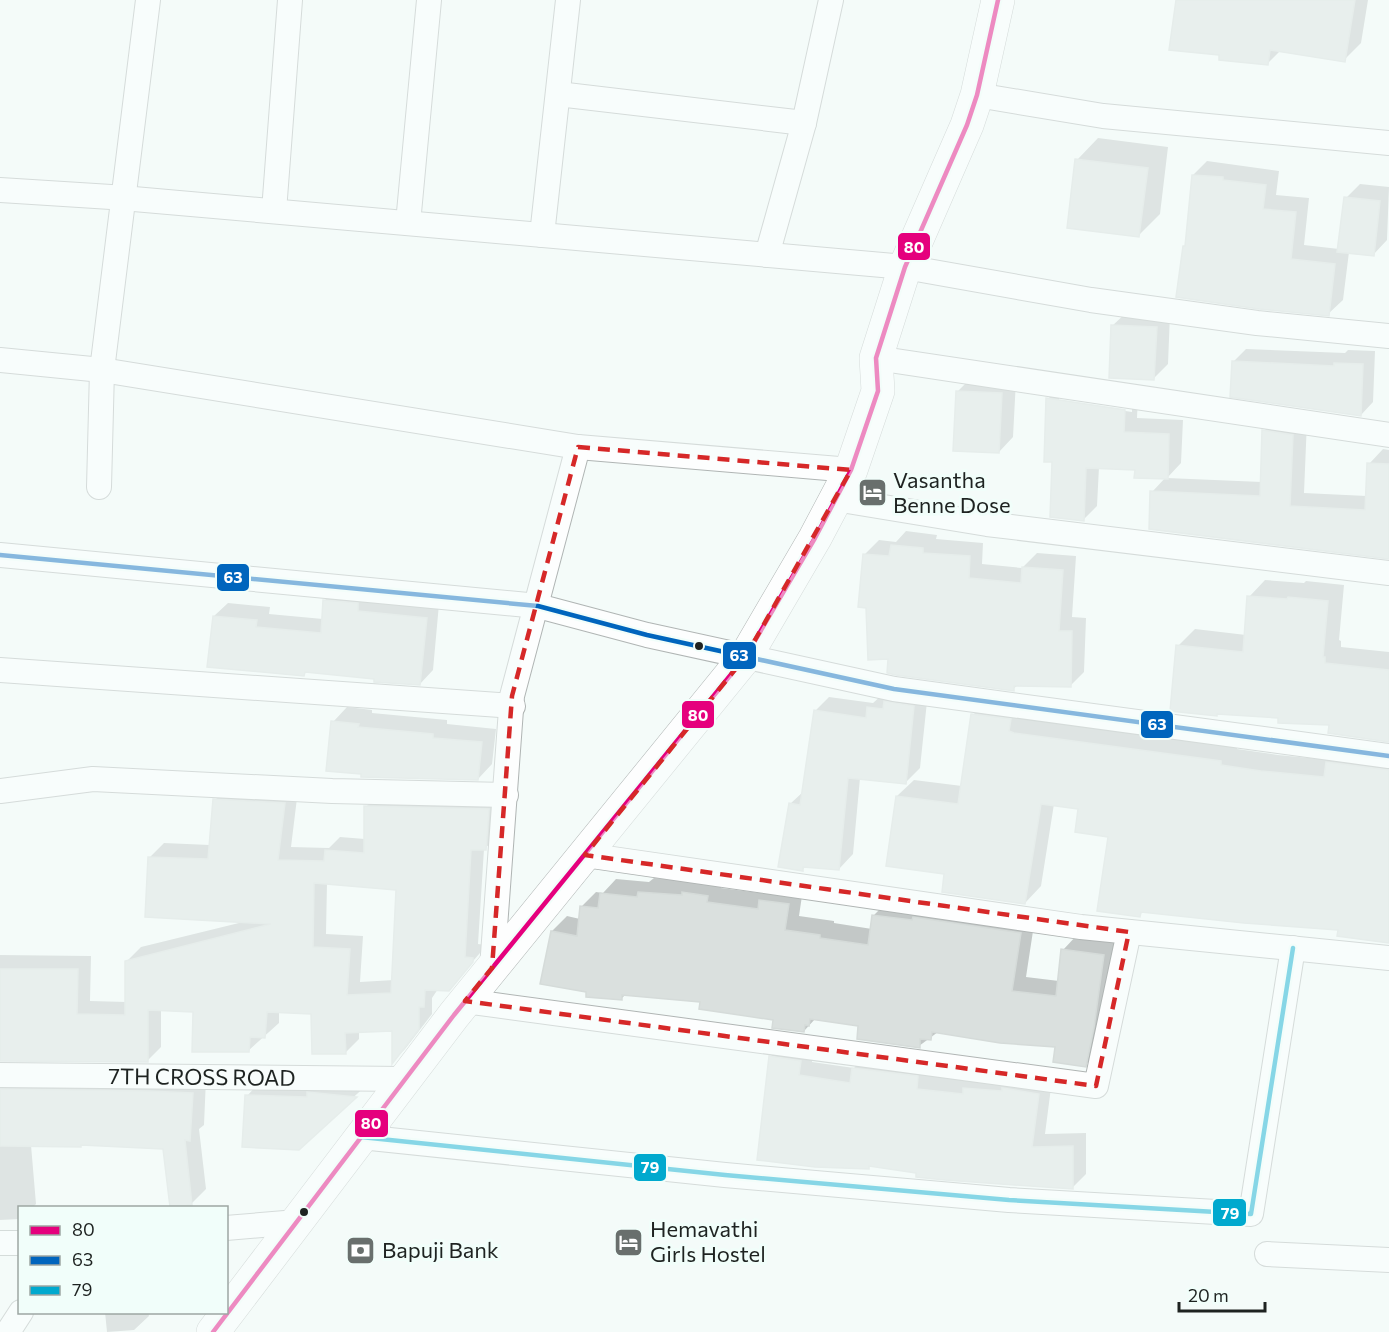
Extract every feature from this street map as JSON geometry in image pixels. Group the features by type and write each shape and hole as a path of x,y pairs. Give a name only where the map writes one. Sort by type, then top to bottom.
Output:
{"street":[{"path":"99,487 102,370 148,0"},
{"path":"274,211 290,0"},
{"path":"408,223 429,0"},
{"path":"542,235 568,0"},
{"path":"767,255 804,123 831,0"},
{"path":"228,1312 465,1001 746,656 815,538 851,470 878,391 876,358 905,267 967,125 977,95 998,0"},
{"path":"558,94 804,123"},
{"path":"977,95 1103,116 1389,143"},
{"path":"0,190 125,198 905,267 1091,300 1257,323 1389,336"},
{"path":"876,358 1389,435"},
{"path":"0,360 102,370 578,447 851,470"},
{"path":"492,968 512,696 538,606 578,447"},
{"path":"835,499 987,524 1389,573"},
{"path":"0,555 538,606 647,634 894,689 1389,756"},
{"path":"0,670 513,706"},
{"path":"0,791 93,779 332,791 506,795"},
{"path":"585,855 1082,927 1389,958"},
{"path":"465,1001 1096,1086 1129,932"},
{"path":"361,1137 748,1177 1009,1200 1251,1214 1293,948"},
{"name":"7TH CROSS ROAD","path":"0,1075 405,1079"},
{"path":"228,1228 297,1222"},
{"path":"0,1243 18,1243"},
{"path":"1267,1254 1389,1260"},
{"path":"8,1332 20,1314"},
{"path":"213,1332 227,1314"}],"highlighted area":[{"path":"578,447 851,470 746,656 585,855 1129,932 1096,1086 465,1001 492,968 512,696"}],"building":[{"path":"1176,0 1355,0 1345,62 1270,50 1268,65 1219,60 1219,55 1169,50"},
{"path":"1075,159 1148,168 1139,237 1067,228"},
{"path":"1192,175 1223,177 1223,180 1266,185 1263,209 1296,212 1291,259 1335,264 1329,316 1176,297 1183,246 1185,246"},
{"path":"1344,197 1380,201 1374,256 1337,252"},
{"path":"1111,325 1157,327 1154,380 1109,378"},
{"path":"1232,361 1334,366 1334,363 1363,364 1361,416 1230,397"},
{"path":"956,391 1002,393 999,453 953,451"},
{"path":"1046,398 1125,410 1124,432 1169,434 1168,479 1134,478 1135,470 1086,468 1084,521 1050,517 1052,462 1044,462"},
{"path":"1262,430 1293,435 1290,506 1365,510 1367,463 1389,464 1389,559 1149,529 1150,491 1260,496"},
{"path":"891,545 923,548 923,553 970,556 969,578 1021,583 1022,567 1063,570 1059,631 1072,631 1071,687 1014,686 1014,691 896,675 887,673 888,659 868,660 866,608 858,607 863,554 889,556"},
{"path":"1247,596 1328,601 1323,657 1325,657 1325,663 1389,670 1389,742 1328,733 1329,725 1278,723 1278,718 1217,714 1217,716 1170,711 1176,645 1243,652"},
{"path":"323,600 358,603 358,611 427,618 420,685 374,682 374,679 305,672 304,676 207,667 213,616 257,620 256,627 321,633"},
{"path":"884,701 914,706 906,784 848,778 839,870 803,867 803,871 778,867 789,803 800,805 814,710 866,718 867,707 883,709"},
{"path":"971,714 1011,719 1009,731 1014,733 1221,761 1221,765 1261,771 1324,777 1326,762 1389,770 1389,943 1337,936 1338,930 1141,912 1140,917 1097,911 1108,837 1075,832 1078,809 1041,804 1025,904 942,892 944,874 886,866 896,796 958,804"},
{"path":"331,721 359,724 358,727 433,734 433,738 482,742 478,780 361,777 361,774 326,771"},
{"path":"213,799 285,803 278,860 324,861 325,850 364,853 364,806 489,809 486,850 471,850 465,957 473,958 473,962 449,991 425,990 424,1007 419,1007 419,1029 392,1064 392,1031 345,1033 346,1054 312,1054 311,1014 267,1012 265,1038 250,1037 249,1052 192,1052 193,1012 148,1010 148,1062 0,1061 0,969 78,969 77,1014 125,1015 125,961 271,924 145,917 148,857 208,859","holes":["314,883 396,890 391,993 347,995 350,949 313,947"]},
{"path":"638,892 682,895 682,892 708,896 707,902 758,909 759,900 789,904 785,930 868,945 872,915 912,920 913,917 1021,933 1012,991 1056,996 1061,949 1104,955 1086,1067 1053,1062 1055,1047 1000,1043 932,1032 931,1040 920,1039 920,1048 857,1039 858,1026 810,1019 809,1026 805,1025 804,1032 772,1028 773,1020 699,1009 700,1002 622,995 622,1000 586,997 586,992 540,984 551,931 577,936 580,906 598,908 600,893 637,897"},
{"path":"769,1056 801,1061 799,1075 850,1083 852,1068 918,1076 917,1089 963,1094 963,1088 1002,1091 1002,1088 1039,1094 1032,1147 1073,1146 1073,1189 916,1177 916,1173 869,1166 869,1169 815,1167 757,1160"},
{"path":"0,1089 193,1093 190,1141 185,1140 192,1205 170,1206 163,1149 81,1145 81,1147 0,1146"},
{"path":"307,1092 357,1097 299,1150 242,1147 245,1095 307,1097"}],"transit line":[{"name":"80","path":"228,1312 454,1015 746,656 815,538 851,470 878,391 876,358 905,267 967,125 977,95 998,0"},
{"name":"63","path":"0,555 538,606 647,635 894,689 1389,756"},
{"name":"79","path":"361,1137 725,1175 1009,1200 1251,1214 1293,948"},
{"name":"80","path":"213,1332 227,1314"}],"place":[{"name":"Vasantha Benne Dose","path":"872,493"},
{"name":"Hemavathi Girls Hostel","path":"629,1242"},
{"name":"Bapuji Bank","path":"361,1250"}]}
